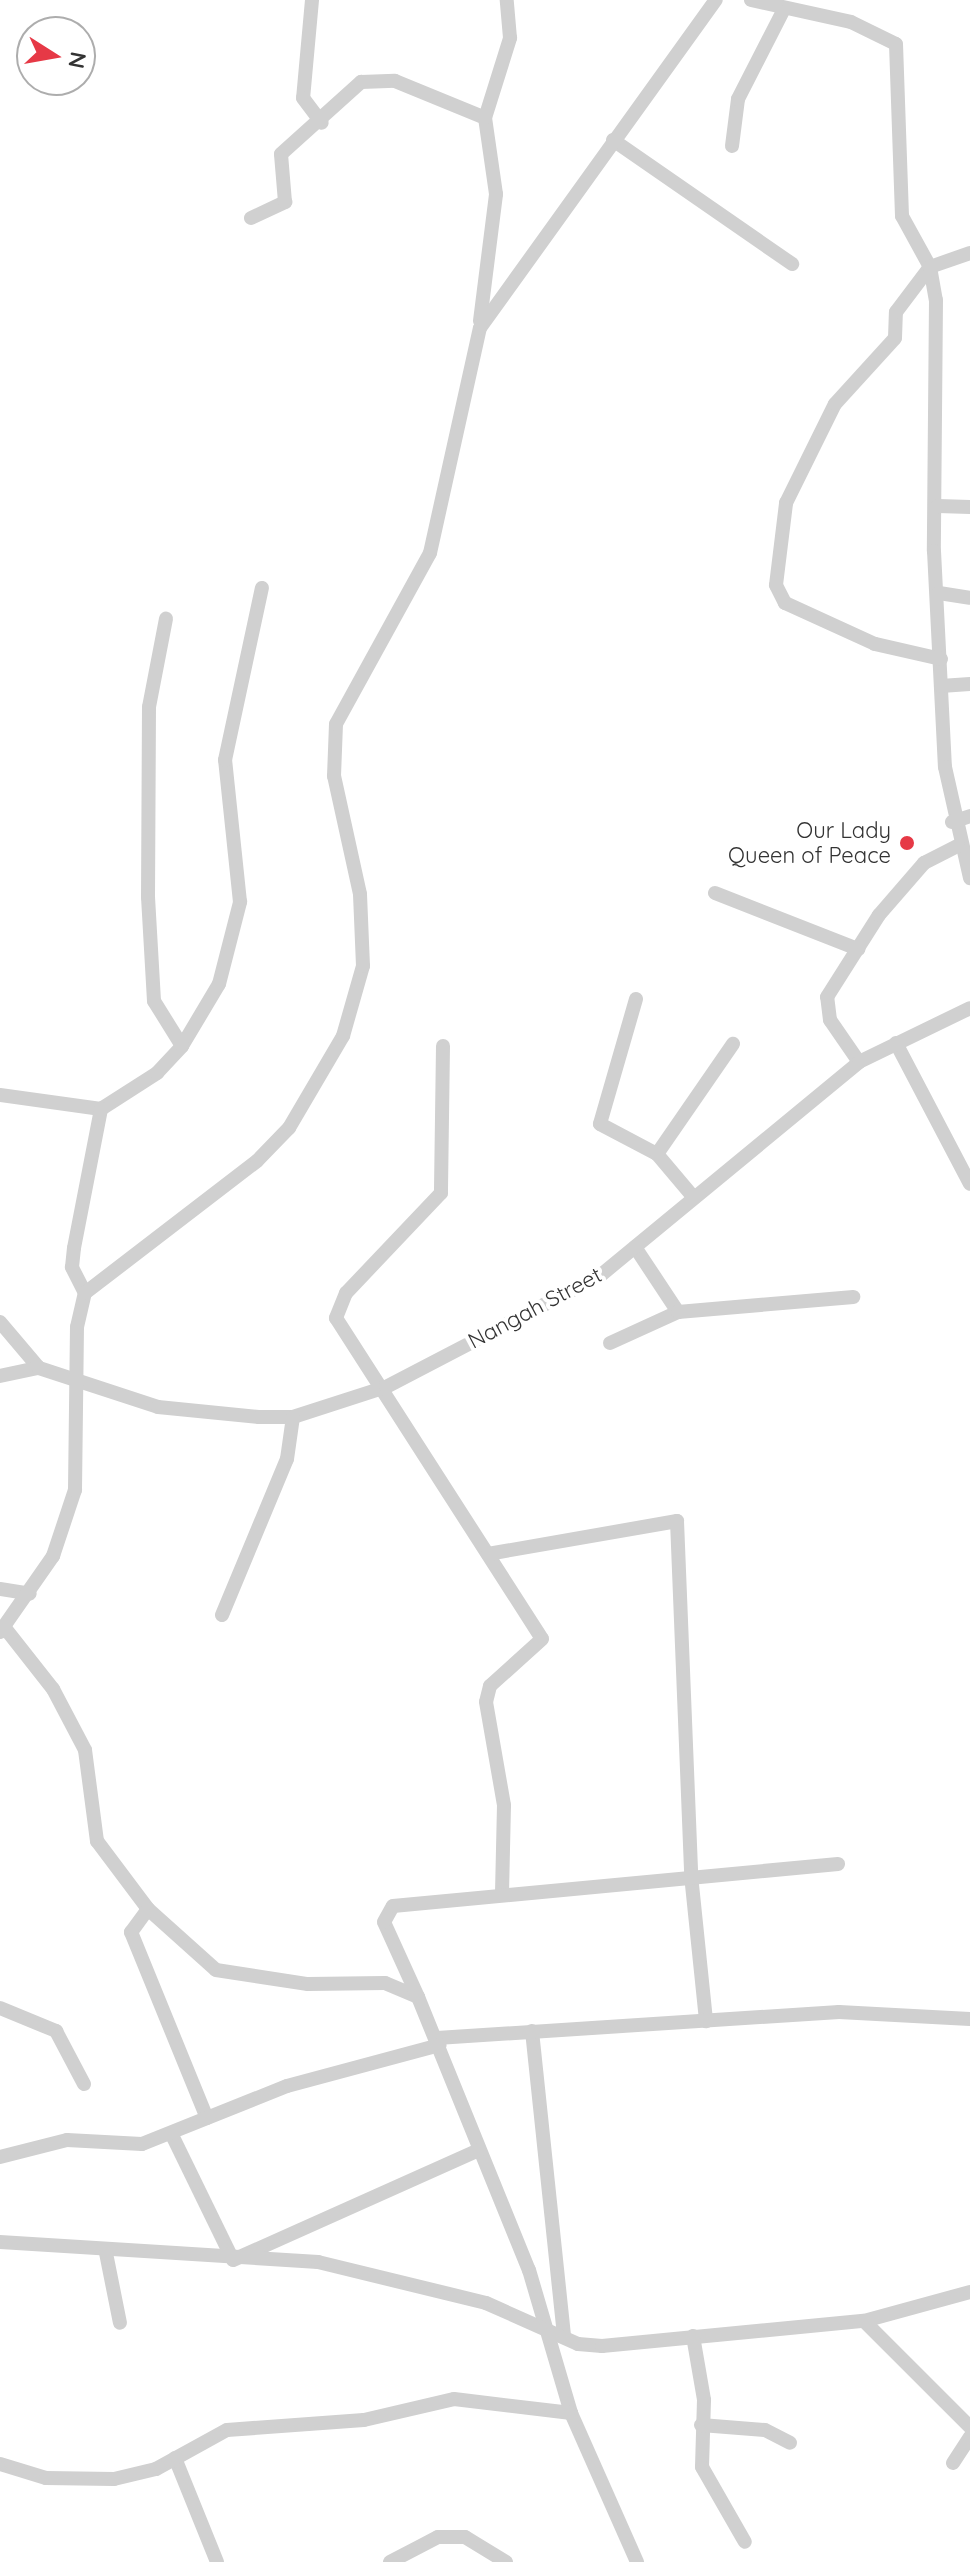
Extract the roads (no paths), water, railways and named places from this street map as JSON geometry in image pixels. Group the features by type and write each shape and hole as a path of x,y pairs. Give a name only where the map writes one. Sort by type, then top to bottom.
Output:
{"street":[{"path":"312,0 303,98 322,123"},
{"path":"418,1997 385,1983 226,1975 148,1909 97,1841 91,1769 72,1721 2,1630 30,1594 75,1490 81,1382 77,1327 85,1293 257,1161 289,1128 343,1036 363,966 360,894 334,776 336,724 430,553 480,328 496,194 485,118 510,38 507,0"},
{"path":"480,328 502,289 716,0"},
{"path":"751,0 782,13 851,22 896,44 902,216 930,267 940,354 938,506 941,686 952,822 970,878"},
{"path":"732,146 738,99 782,13"},
{"path":"251,218 279,211 286,190 281,154 322,123 361,82 379,79 485,118"},
{"path":"613,140 792,264"},
{"path":"941,659 875,644 785,603 776,585 794,485 835,404 895,338 896,312 930,267 970,253"},
{"path":"484,281 502,289"},
{"path":"938,506 970,507"},
{"path":"0,1095 101,1109 157,1073 182,1046 219,984 240,902 225,760 262,588"},
{"path":"939,593 970,598"},
{"path":"166,619 149,707 148,897 154,1001 182,1046"},
{"path":"941,686 970,684"},
{"path":"952,822 970,816"},
{"path":"859,1062 825,1009 858,949 924,863 958,846"},
{"path":"715,893 858,949"},
{"path":"636,999 600,1124 657,1154 694,1198"},
{"name":"Nangah Street","path":"39,1368 158,1407 293,1417 386,1387 588,1283 859,1062 970,1008"},
{"path":"896,1043 970,1184"},
{"path":"657,1154 733,1044"},
{"path":"443,1046 441,1193 337,1305 336,1318 386,1387 542,1639 490,1686 486,1702 504,1805 502,1893"},
{"path":"85,1293 72,1267 101,1109"},
{"path":"635,1247 678,1312"},
{"path":"610,1343 678,1312 853,1297"},
{"path":"0,1322 39,1368 0,1376"},
{"path":"222,1615 287,1459 293,1417"},
{"path":"488,1554 677,1521 691,1875 706,2021"},
{"path":"0,1589 30,1594"},
{"path":"637,2562 571,2413 549,2328 439,2042 385,1913 393,1906 502,1893 838,1864"},
{"path":"148,1909 131,1932 207,2118"},
{"path":"0,2008 56,2031 84,2084"},
{"path":"0,2157 67,2140 117,2147 171,2133 287,2086 439,2042 532,2031 839,2012 970,2019"},
{"path":"532,2031 564,2336"},
{"path":"171,2133 233,2260"},
{"path":"233,2260 479,2150"},
{"path":"0,2242 106,2253 360,2270 486,2303 564,2336 602,2346 864,2321 970,2292"},
{"path":"106,2253 120,2323"},
{"path":"864,2321 970,2427"},
{"path":"693,2336 711,2492 745,2542"},
{"path":"0,2464 46,2478 92,2481 175,2458 227,2430 364,2420 432,2402 571,2413"},
{"path":"701,2425 765,2430 790,2443"},
{"path":"953,2463 970,2437"},
{"path":"175,2458 217,2562"},
{"path":"390,2562 405,2558 438,2537 465,2537 506,2562"}],"place":[{"name":"Our Lady Queen of Peace","path":"907,843"}]}
